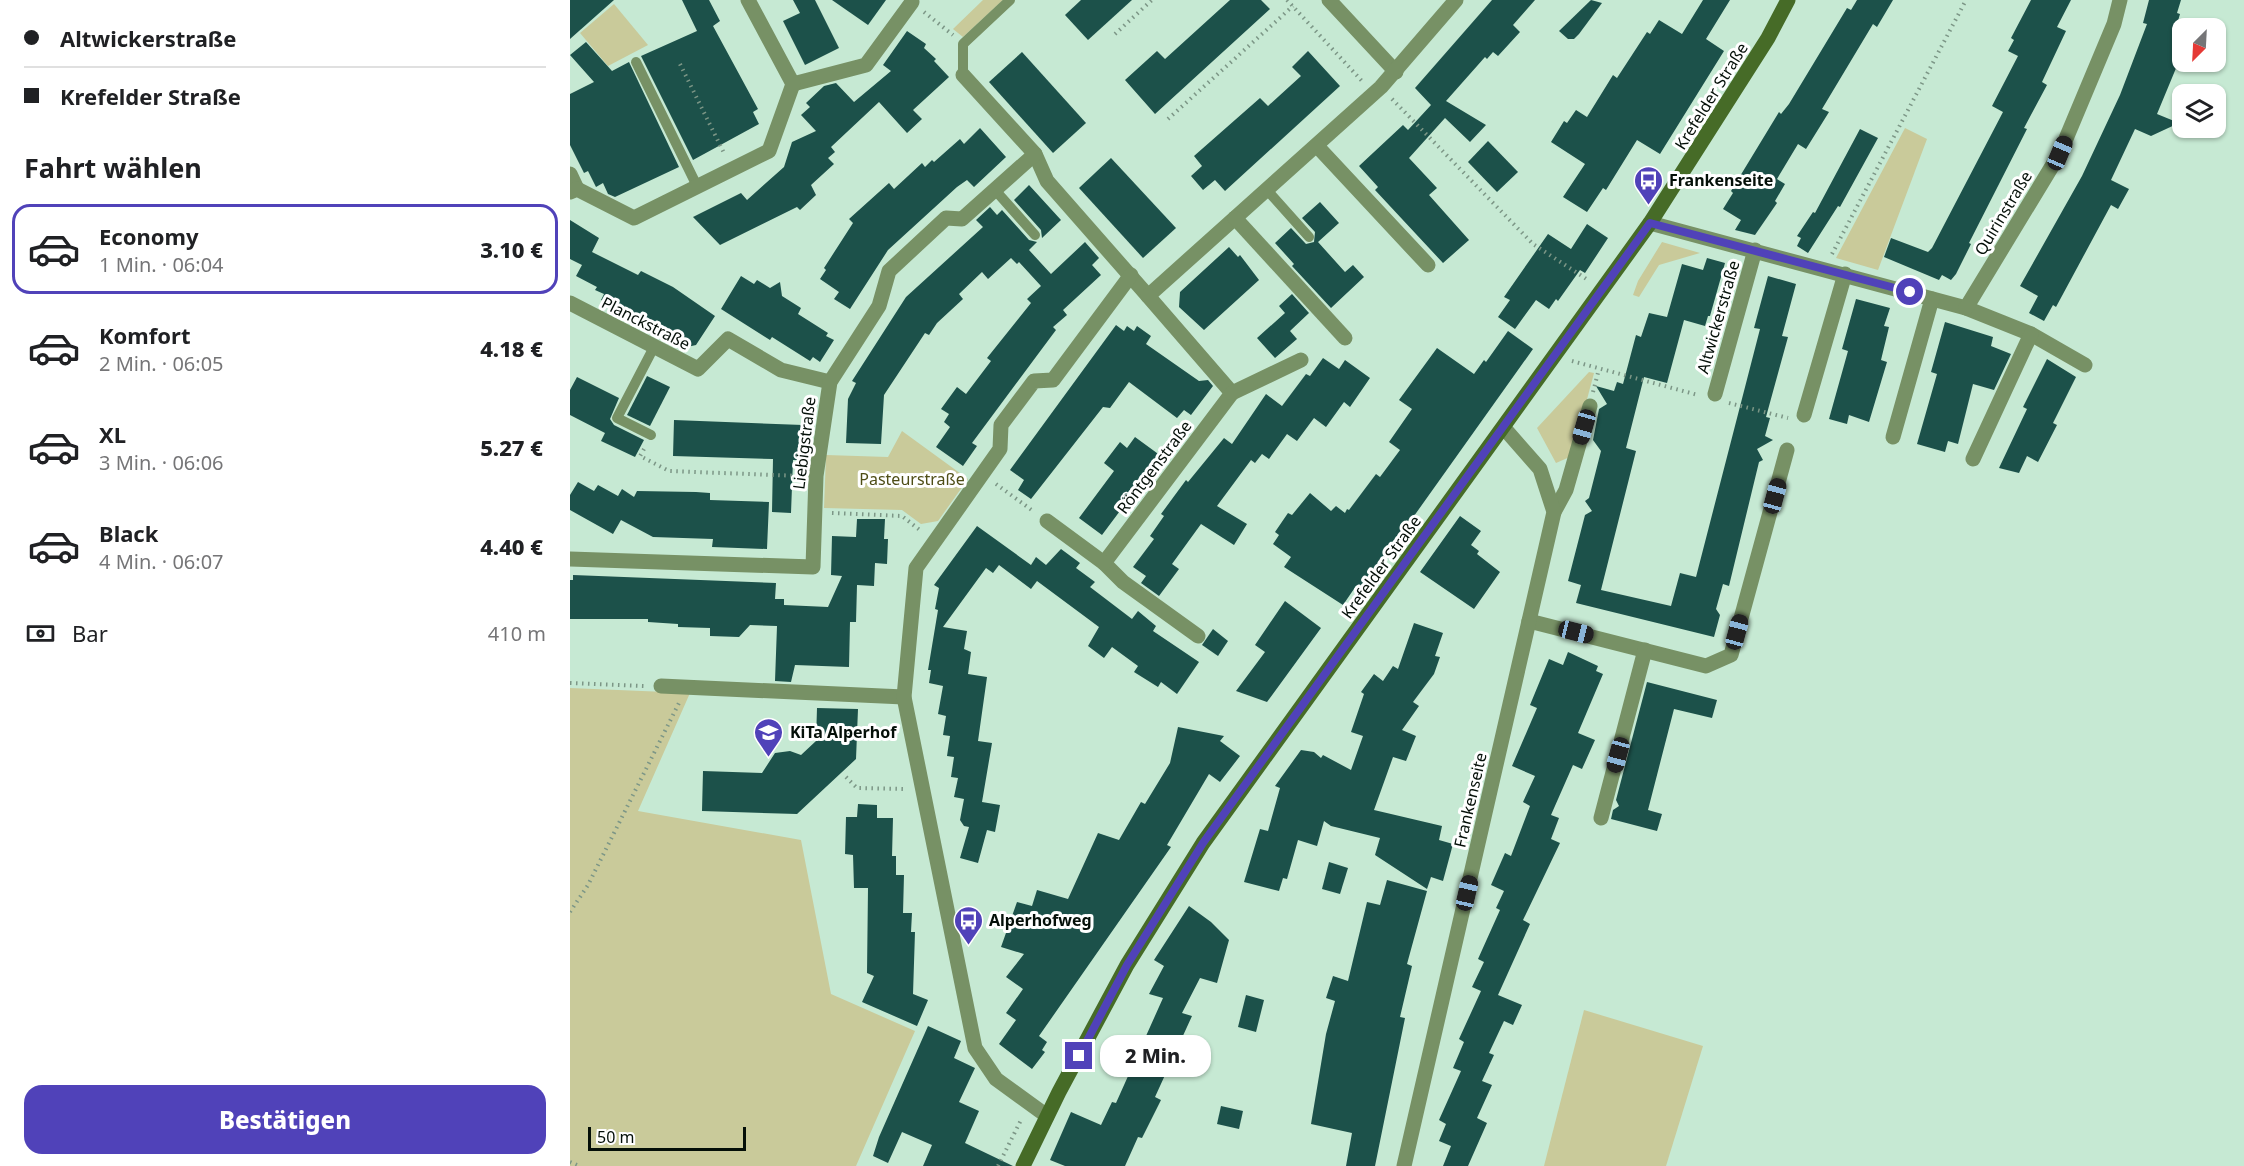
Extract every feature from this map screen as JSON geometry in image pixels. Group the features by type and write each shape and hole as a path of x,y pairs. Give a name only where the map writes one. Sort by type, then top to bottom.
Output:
{"street":[{"path":"570,174 574,190 634,218 769,151 793,84 748,0"},
{"path":"1329,0 1396,72"},
{"path":"1148,296 1377,91 1396,72 1456,0"},
{"name":"Krefelder Straße","path":"1023,1166 1127,965 1203,843 1556,357 1650,223 1757,57 1788,0"},
{"name":"Quirinstraße","path":"1966,308 2060,153 2114,24 2120,0"},
{"path":"793,84 866,65 912,1"},
{"path":"963,75 1035,154 1047,181 1232,393"},
{"path":"1317,146 1428,264"},
{"name":"Liebigstraße","path":"570,559 813,567 816,476 830,382 879,306 890,271 946,218 962,219 1035,154"},
{"path":"1235,218 1345,338"},
{"name":"Altwickerstraße","path":"1650,223 1966,308 2031,334 2085,365"},
{"name":"Altwickerstraße","path":"1714,397 1755,250"},
{"path":"1801,418 1845,274"},
{"path":"1047,1116 996,1079 975,1048 921,790 904,696 916,568 1000,449 1001,426 1027,390 1034,381 1053,380 1131,275"},
{"path":"1893,437 1932,299"},
{"name":"Planckstraße","path":"570,303 698,369 728,339 782,370 830,382"},
{"path":"1973,459 2031,334"},
{"name":"Röntgenstraße","path":"1104,563 1232,393 1301,360"},
{"name":"Frankenseite","path":"1404,1166 1554,512 1566,490 1590,406"},
{"path":"1504,429 1540,470 1554,512"},
{"path":"1529,621 1706,666 1731,655 1787,450"},
{"path":"1047,521 1104,563 1123,582 1198,636"},
{"name":"Liebigstraße","path":"570,549 591,561"},
{"path":"1601,818 1645,650"},
{"path":"661,686 904,696"}],"lane":[{"path":"963,75 963,44 1010,0"},
{"path":"636,62 697,186"},
{"path":"995,190 1035,235"},
{"path":"1267,190 1309,237"},
{"path":"651,435 617,418 654,347"}],"path":[{"path":"1115,34 1152,0"},
{"path":"1287,0 1533,244 1575,271"},
{"path":"1824,269 1966,0"},
{"path":"912,1 963,44"},
{"path":"1168,119 1293,6"},
{"path":"680,64 732,169"},
{"path":"1556,357 1801,418"},
{"path":"651,435 640,456 669,471 816,476"},
{"path":"983,474 1047,521"},
{"path":"815,512 902,516 934,541"},
{"path":"570,683 661,686"},
{"path":"570,912 588,885 687,687"},
{"path":"846,777 857,788 921,790"},
{"path":"570,1162 579,1166"}],"green space":[{"path":"983,0 1003,0 963,37 953,29"},
{"path":"614,4 648,45 608,66 580,33"},
{"path":"1905,128 1927,139 1878,270 1836,258"},
{"path":"1662,242 1700,253 1659,265 1639,297 1633,295 1638,281"},
{"path":"1589,372 1594,373 1572,456 1556,463 1537,428"},
{"name":"Pasteurstraße","path":"902,431 968,479 938,521 921,524 902,510 824,508 826,455 888,457"},
{"path":"570,688 690,693 638,811 801,840 831,994 915,1031 856,1166 570,1166"},
{"path":"1584,1010 1703,1046 1666,1166 1544,1166"}],"building":[{"path":"570,0 614,0 570,39"},
{"path":"682,0 709,0 720,21 713,26 758,109 753,112 759,124 693,160 641,56 697,31"},
{"path":"793,0 815,0 839,48 805,65 783,21 800,13"},
{"path":"832,0 886,0 868,25"},
{"path":"1081,0 1132,0 1088,40 1065,15"},
{"path":"1230,0 1261,0 1270,9 1155,114 1125,80 1157,51 1165,59"},
{"path":"1492,0 1535,0 1513,25 1520,32 1498,56 1493,52 1487,59 1485,57 1446,101 1486,125 1470,142 1445,118 1409,158 1437,188 1429,195 1469,240 1443,263 1375,190 1378,187 1359,166 1403,125 1408,130 1431,105 1415,88"},
{"path":"1591,0 1602,3 1579,34 1574,39 1568,39 1559,31"},
{"path":"1703,0 1730,0 1706,39 1724,51 1660,154 1637,140 1606,190 1603,188 1587,212 1563,197 1585,164 1551,142 1564,121 1567,123 1576,110 1587,117 1613,75 1617,78 1647,32 1650,34 1659,20 1682,34"},
{"path":"1857,0 1893,0 1877,27 1873,24 1822,109 1829,112 1806,149 1798,144 1777,179 1785,184 1775,201 1777,203 1755,235 1735,230 1741,220 1723,209 1733,193 1731,191 1779,112 1781,114 1789,104 1847,8 1851,10"},
{"path":"2031,0 2071,0 2057,27 2066,31 2042,82 2047,85 2024,128 2027,129 1969,243 1971,244 1956,274 1951,280 1942,275 1939,280 1884,257 1891,238 1928,252 1932,248 2003,112 1992,106 2018,56 2008,51 2014,40 2011,38"},
{"path":"2149,0 2181,0 2177,13 2180,14 2179,18 2172,18 2172,72 2174,72 2157,114 2172,120 2172,126 2151,136 2135,129 2111,180 2129,189 2118,209 2111,205 2056,307 2053,305 2044,321 2029,313 2038,296 2020,286 2082,176 2120,95 2147,24 2143,23"},
{"path":"907,31 926,44 924,48 936,59 934,61 949,77 913,110 922,119 907,133 879,102 831,147 835,152 828,158 834,164 811,185 816,195 800,210 797,207 720,245 693,217 741,193 747,200 784,167 792,142 816,131 801,115 810,107 806,103 824,86 836,83 854,102 891,71 883,65"},
{"path":"586,42 612,71 629,62 679,167 615,197 608,194 603,183 596,187 588,171 584,173 570,145 570,94 594,82 570,55"},
{"path":"1308,51 1340,86 1225,191 1215,180 1203,190 1191,176 1202,166 1194,156 1260,98 1268,106 1301,76 1292,67"},
{"path":"1022,52 1086,123 1053,153 989,82"},
{"path":"980,128 1006,157 974,187 967,180 957,187 888,250 850,309 834,299 839,292 820,279 826,270 824,268 853,223 849,219 889,183 894,189 922,163 925,167 932,160 934,162 960,139 964,144"},
{"path":"1860,129 1878,138 1840,207 1838,206 1808,253 1797,246 1801,238 1797,236 1813,212 1815,213"},
{"path":"1488,141 1518,172 1497,192 1468,162"},
{"path":"1111,158 1176,228 1143,258 1079,188"},
{"path":"1029,185 1061,220 1042,238 1041,230 1014,200"},
{"path":"1320,202 1339,223 1318,242 1345,272 1353,265 1364,277 1331,308 1292,266 1294,264 1275,243 1291,228 1306,244 1314,242 1315,232 1302,218"},
{"path":"990,207 997,215 1002,210 1029,240 1037,242 1029,250 1051,274 1085,242 1099,258 1092,265 1101,275 1063,310 1067,315 1053,327 1056,330 972,443 977,446 963,466 936,447 950,427 944,422 949,414 941,409 957,387 966,394 991,361 987,358 1031,303 1027,299 1041,286 1019,262 1017,264 1011,258 988,279 982,272 959,294 963,299 937,323 929,335 925,333 884,395 881,444 846,443 848,399 856,383 852,381 906,297 983,227 976,220"},
{"path":"570,220 599,238 592,252 638,275 641,271 673,287 715,316 696,345 687,347 641,318 640,320 601,300 604,294 595,290 597,287 576,276 582,265 570,259"},
{"path":"1587,224 1608,238 1585,273 1580,270 1558,301 1556,299 1549,309 1536,300 1515,329 1498,317 1510,300 1504,297 1548,234 1571,249"},
{"path":"1229,247 1238,257 1240,255 1259,280 1204,330 1179,307 1180,292"},
{"path":"1707,258 1725,263 1705,326 1684,320 1667,383 1644,377 1626,448 1636,451 1601,590 1671,606 1680,573 1696,577 1760,329 1754,328 1768,276 1796,284 1782,336 1788,337 1766,417 1770,418 1765,436 1773,440 1757,449 1763,460 1759,462 1729,586 1723,584 1716,609 1720,615 1714,637 1576,603 1581,585 1568,581 1585,515 1592,511 1585,501 1589,498 1601,451 1593,440 1599,409 1607,404 1596,386 1614,391 1617,382 1623,384 1636,335 1641,337 1649,313 1667,317 1682,264 1703,270"},
{"path":"741,276 754,284 757,280 770,288 780,282 782,296 801,308 798,314 828,333 826,336 834,340 820,362 813,357 810,361 772,337 770,340 721,309"},
{"path":"1292,294 1309,313 1290,331 1297,339 1275,358 1257,338 1285,313 1279,306"},
{"path":"1856,299 1890,308 1884,326 1889,327 1881,360 1887,362 1869,422 1849,415 1847,424 1829,419 1848,351 1842,349"},
{"path":"1945,322 1993,337 1991,346 2011,354 1994,390 1973,384 1958,444 1948,441 1945,452 1917,444 1937,374 1931,372"},
{"path":"1116,325 1124,331 1127,326 1134,331 1137,326 1151,336 1146,344 1199,381 1208,380 1213,386 1191,415 1184,410 1177,418 1129,382 1110,408 1103,407 1031,499 1018,490 1024,480 1010,470"},
{"path":"1508,331 1533,349 1362,589 1356,586 1343,605 1284,567 1291,557 1273,544 1279,535 1275,532 1288,513 1292,515 1310,493 1331,511 1336,506 1345,513 1376,474 1380,477 1400,450 1389,442 1412,409 1399,400 1437,348 1474,374 1484,360 1486,362"},
{"path":"1323,358 1339,369 1345,360 1370,378 1350,407 1344,402 1326,427 1314,418 1297,441 1287,434 1269,459 1262,454 1255,463 1251,460 1217,506 1247,524 1234,545 1201,524 1172,564 1179,569 1159,596 1141,583 1146,576 1133,567 1154,539 1150,536 1164,516 1161,514 1186,480 1188,482 1224,438 1232,444 1266,394 1282,406 1306,374 1310,376"},
{"path":"2047,359 2076,377 2053,423 2057,425 2038,462 2027,456 2019,473 1999,468 2027,409 2023,407"},
{"path":"647,376 670,387 650,426 627,415"},
{"path":"577,377 619,398 610,419 614,425 644,440 635,457 601,441 605,433 570,415 570,390"},
{"path":"674,420 803,425 802,460 793,460 791,513 772,512 773,459 673,456"},
{"path":"1135,437 1161,456 1102,535 1079,518 1114,471 1104,463 1120,442 1127,448"},
{"path":"578,482 594,491 598,485 618,496 622,489 634,497 637,491 696,492 710,493 710,500 769,502 767,549 712,547 713,539 653,537 621,520 613,534 570,510 570,495"},
{"path":"1460,516 1481,531 1471,545 1479,551 1477,554 1500,572 1474,609 1420,572"},
{"path":"857,519 885,519 884,539 888,539 887,564 875,563 874,586 857,585 856,622 850,622 849,667 795,665 791,682 775,681 777,626 750,625 739,637 710,636 710,628 678,627 678,624 648,622 648,619 570,619 570,580 573,580 573,575 776,583 775,599 784,599 784,605 828,607 842,576 831,575 832,536 856,537"},
{"path":"977,526 1031,565 1036,557 1046,565 1061,549 1080,563 1076,568 1095,582 1090,587 1132,619 1138,611 1156,626 1153,631 1199,662 1177,694 1161,682 1158,687 1134,672 1138,666 1112,647 1104,658 1088,646 1099,627 1037,581 1031,589 999,565 993,573 986,568 943,627 967,631 964,649 971,652 968,674 987,677 978,741 992,743 982,802 1000,805 995,832 987,830 978,863 960,858 969,827 964,826 960,820 964,799 954,797 958,778 951,777 954,757 947,756 950,736 943,735 946,716 938,714 943,686 929,683 931,670 928,670 938,610 935,609 939,588 934,585"},
{"path":"1285,601 1321,628 1267,702 1236,691 1265,652 1255,645"},
{"path":"1414,623 1443,633 1435,656 1440,657 1434,674 1413,702 1419,706 1402,730 1416,736 1406,761 1393,757 1374,810 1442,826 1439,840 1453,844 1443,881 1431,877 1427,889 1375,855 1380,838 1331,826 1324,821 1317,846 1298,840 1287,879 1283,878 1279,891 1244,882 1260,829 1268,831 1280,788 1275,786 1301,750 1314,752 1321,758 1323,755 1351,770 1363,736 1351,732 1364,694 1361,692 1374,674 1383,681 1393,666 1398,669"},
{"path":"1213,629 1228,641 1218,656 1202,645"},
{"path":"1568,652 1598,666 1596,671 1603,674 1578,733 1595,740 1582,769 1573,765 1551,815 1559,818 1551,839 1560,843 1523,920 1530,924 1498,995 1522,1005 1513,1025 1504,1021 1489,1053 1494,1055 1482,1081 1492,1085 1477,1118 1487,1123 1468,1166 1443,1166 1451,1146 1439,1141 1446,1124 1439,1120 1461,1071 1453,1068 1464,1042 1459,1039 1481,991 1472,987 1484,962 1478,959 1500,910 1496,908 1504,891 1491,885 1505,853 1511,856 1530,806 1523,802 1535,776 1512,766 1537,708 1530,705 1549,659 1563,665"},
{"path":"1647,682 1717,700 1712,718 1674,709 1648,810 1662,814 1657,831 1611,819 1613,810 1619,806 1616,800"},
{"path":"817,708 858,709 856,759 797,814 702,811 703,771 762,773 775,753 790,751 801,755 816,741"},
{"path":"1178,727 1224,736 1220,741 1240,756 1220,782 1209,774 1167,845 1171,847 1039,1036 1047,1042 1042,1050 1045,1052 1032,1069 999,1044 1016,1020 1006,1013 1023,989 1006,977 1024,954 1001,947 1017,902 1032,906 1037,890 1068,899 1098,833 1119,840 1141,802 1145,804 1170,763"},
{"path":"858,804 877,805 877,818 893,818 892,856 896,856 896,875 904,875 903,913 912,913 911,932 915,932 913,994 928,1000 917,1026 862,1002 874,976 867,973 868,888 854,888 853,855 845,854 846,817 857,817"},
{"path":"1329,862 1348,868 1340,894 1322,889"},
{"path":"1387,880 1427,891 1407,964 1412,966 1400,1017 1405,1018 1375,1166 1346,1166 1352,1133 1311,1124 1326,1034 1335,1001 1326,998 1333,976 1348,981 1367,902 1380,905"},
{"path":"1189,906 1211,922 1229,940 1217,983 1200,978 1182,1013 1192,1016 1155,1097 1161,1100 1142,1138 1138,1137 1125,1166 1065,1166 1050,1160 1071,1112 1101,1125 1112,1102 1116,1103 1163,998 1149,994 1164,966 1154,960"},
{"path":"1246,995 1264,1000 1256,1032 1238,1027"},
{"path":"928,1026 961,1041 954,1058 975,1068 959,1102 979,1111 965,1143 1013,1166 923,1166 932,1145 902,1132 888,1163 873,1156 879,1137"},
{"path":"1221,1106 1243,1111 1239,1129 1217,1124"}],"place":[{"name":"Frankenseite","path":"1648,206"},
{"name":"KiTa Alperhof","path":"769,758"},
{"name":"Alperhofweg","path":"968,946"}],"route":[{"path":"1079,1056 1127,965 1203,843 1650,223 1910,292"}]}
